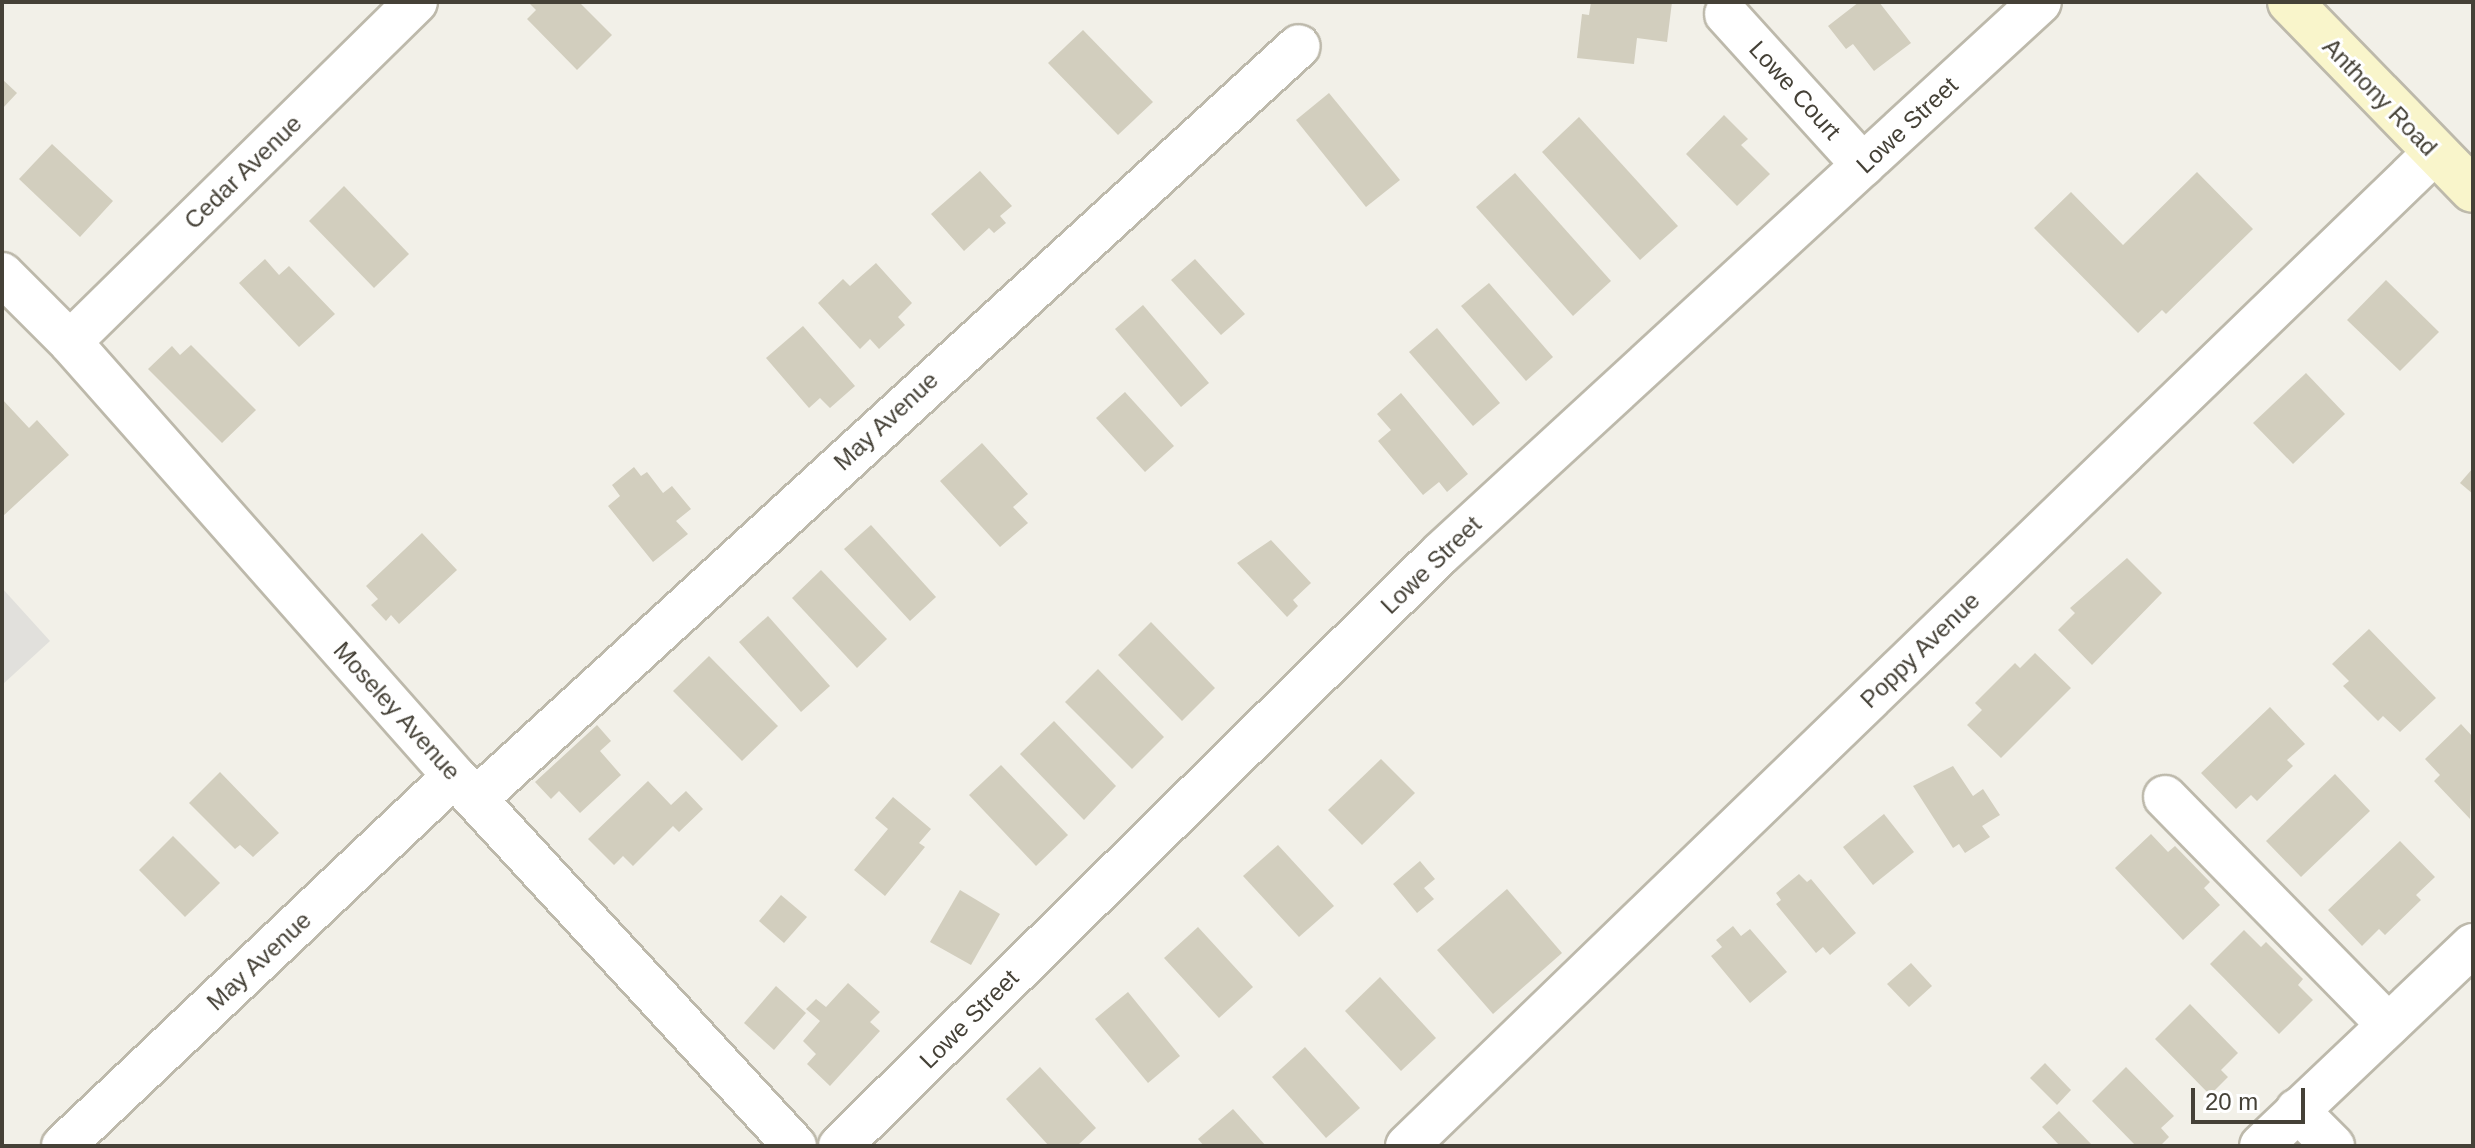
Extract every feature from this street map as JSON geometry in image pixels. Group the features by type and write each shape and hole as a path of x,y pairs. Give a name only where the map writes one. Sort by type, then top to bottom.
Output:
{"street":[{"name":"Cedar Avenue","path":"70,342 416,2"},
{"name":"Lowe Street","path":"840,1146 1440,554 2040,2"},
{"name":"Anthony Road","path":"2290,2 2433,154 2473,190"},
{"name":"Lowe Court","path":"1726,14 1863,165"},
{"name":"May Avenue","path":"63,1146 1299,46"},
{"name":"Poppy Avenue","path":"1407,1146 2433,154"},
{"name":"Moseley Avenue","path":"2,274 70,342 465,788 795,1146"},
{"path":"2165,797 2388,1025"},
{"path":"2261,1146 2473,945"},
{"path":"2297,1110 2333,1146"}],"shaded area":[{"path":"2,588 50,641 2,685"}],"building":[{"path":"528,2 579,2 612,35 577,70 527,19 536,10"},
{"path":"1591,2 1672,2 1667,42 1637,38 1634,64 1577,58 1582,14 1589,15"},
{"path":"1859,2 1879,2 1911,43 1874,71 1853,44 1846,49 1828,26"},
{"path":"1083,30 1153,102 1118,135 1048,63"},
{"path":"2,79 17,93 2,109"},
{"path":"1329,93 1400,180 1366,207 1296,120"},
{"path":"1724,115 1748,139 1741,145 1770,174 1737,206 1686,154"},
{"path":"1579,117 1678,226 1640,260 1542,152"},
{"path":"52,144 113,201 80,237 19,179"},
{"path":"980,171 1012,206 1000,216 1006,223 994,233 989,228 964,251 931,214"},
{"path":"2197,172 2253,229 2166,314 2162,310 2138,333 2034,228 2071,192 2123,245"},
{"path":"1515,173 1611,281 1573,316 1476,207"},
{"path":"344,186 409,254 374,288 309,221"},
{"path":"265,259 279,275 289,266 335,314 299,347 239,283"},
{"path":"1195,259 1245,314 1221,335 1171,280"},
{"path":"876,263 912,303 898,317 905,325 879,349 870,339 860,349 818,303 843,279 850,286"},
{"path":"2386,280 2439,332 2400,371 2347,320"},
{"path":"1489,283 1553,357 1526,381 1461,306"},
{"path":"1143,305 1209,383 1181,407 1115,329"},
{"path":"803,326 855,386 830,408 820,398 809,408 766,358"},
{"path":"1437,328 1500,403 1473,426 1409,352"},
{"path":"191,345 256,410 222,443 148,369 172,346 180,355"},
{"path":"2306,373 2345,414 2293,464 2253,423"},
{"path":"1125,392 1174,446 1145,472 1096,418"},
{"path":"1401,393 1468,474 1447,492 1439,482 1423,495 1378,441 1391,430 1377,414"},
{"path":"2,399 29,428 37,420 69,455 2,517"},
{"path":"982,443 1028,494 1013,507 1028,523 1000,547 940,481"},
{"path":"634,467 641,476 647,472 663,493 672,486 691,509 676,521 688,534 653,562 608,506 620,496 612,485"},
{"path":"2473,468 2473,494 2460,483"},
{"path":"871,525 936,597 910,621 844,549"},
{"path":"422,533 457,570 399,624 391,615 386,621 371,605 378,599 366,586"},
{"path":"1271,540 1311,583 1293,600 1298,606 1287,617 1237,563"},
{"path":"2127,558 2162,593 2092,665 2058,630 2075,613 2070,608"},
{"path":"821,570 887,639 857,668 792,598"},
{"path":"768,616 830,686 801,712 739,642"},
{"path":"1151,622 1215,688 1182,721 1118,655"},
{"path":"2369,629 2436,698 2400,732 2383,716 2378,721 2343,686 2349,681 2332,664"},
{"path":"2035,653 2071,688 2001,758 1967,725 1982,710 1975,703 2015,663 2020,668"},
{"path":"709,656 778,726 742,761 673,691"},
{"path":"1098,669 1164,737 1132,769 1065,702"},
{"path":"2270,707 2305,744 2287,760 2293,766 2257,801 2251,795 2236,809 2201,773"},
{"path":"1054,721 1116,786 1084,820 1020,754"},
{"path":"2461,724 2473,737 2470,819 2434,781 2440,775 2425,759"},
{"path":"597,725 611,741 600,751 621,775 580,813 559,791 551,799 535,782"},
{"path":"1381,759 1415,793 1362,845 1328,810"},
{"path":"1001,765 1068,835 1036,866 969,795"},
{"path":"1953,766 1973,796 1983,789 2000,815 1982,826 1990,837 1965,853 1959,844 1953,848 1913,786"},
{"path":"220,772 279,833 253,857 240,845 235,849 189,803"},
{"path":"2335,774 2370,811 2301,877 2266,841"},
{"path":"648,781 671,805 686,791 703,809 679,832 673,826 633,866 623,856 614,865 588,839"},
{"path":"893,797 931,829 919,843 925,847 885,896 854,870 888,829 875,818"},
{"path":"1884,814 1914,852 1873,885 1843,847"},
{"path":"2151,834 2168,852 2175,846 2210,882 2204,888 2220,905 2183,940 2115,868"},
{"path":"173,836 220,883 185,917 139,870"},
{"path":"2400,841 2435,877 2416,895 2421,900 2385,935 2379,929 2362,946 2328,910"},
{"path":"1278,845 1334,906 1299,937 1243,876"},
{"path":"1420,861 1435,879 1424,888 1434,899 1417,913 1393,884"},
{"path":"1799,874 1807,882 1811,879 1856,933 1830,955 1823,947 1816,953 1776,904 1781,900 1776,893"},
{"path":"1507,889 1562,953 1493,1014 1437,950"},
{"path":"960,890 1000,914 971,965 930,942"},
{"path":"781,895 807,917 784,943 759,921"},
{"path":"1733,926 1741,936 1750,929 1787,972 1750,1003 1711,956 1722,947 1716,940"},
{"path":"1198,927 1253,987 1219,1018 1164,958"},
{"path":"2244,930 2261,947 2266,942 2303,979 2298,985 2313,1000 2279,1034 2210,964"},
{"path":"1911,963 1932,986 1909,1007 1887,984"},
{"path":"1380,977 1436,1038 1401,1071 1345,1011"},
{"path":"848,983 880,1012 870,1022 880,1031 830,1086 807,1064 816,1054 803,1041 820,1021 806,1009 816,999 826,1007"},
{"path":"776,986 806,1013 774,1050 744,1023"},
{"path":"1128,992 1180,1056 1148,1083 1095,1019"},
{"path":"2190,1004 2238,1053 2221,1070 2228,1077 2210,1095 2155,1039"},
{"path":"1305,1047 1360,1108 1326,1138 1272,1077"},
{"path":"2045,1063 2071,1090 2057,1105 2030,1078"},
{"path":"1040,1067 1096,1128 1077,1146 1049,1146 1006,1099"},
{"path":"2126,1067 2174,1116 2161,1128 2169,1137 2160,1146 2136,1146 2092,1101"},
{"path":"1233,1109 1266,1146 1204,1146 1198,1139"},
{"path":"2059,1111 2093,1146 2060,1146 2042,1127"}]}
